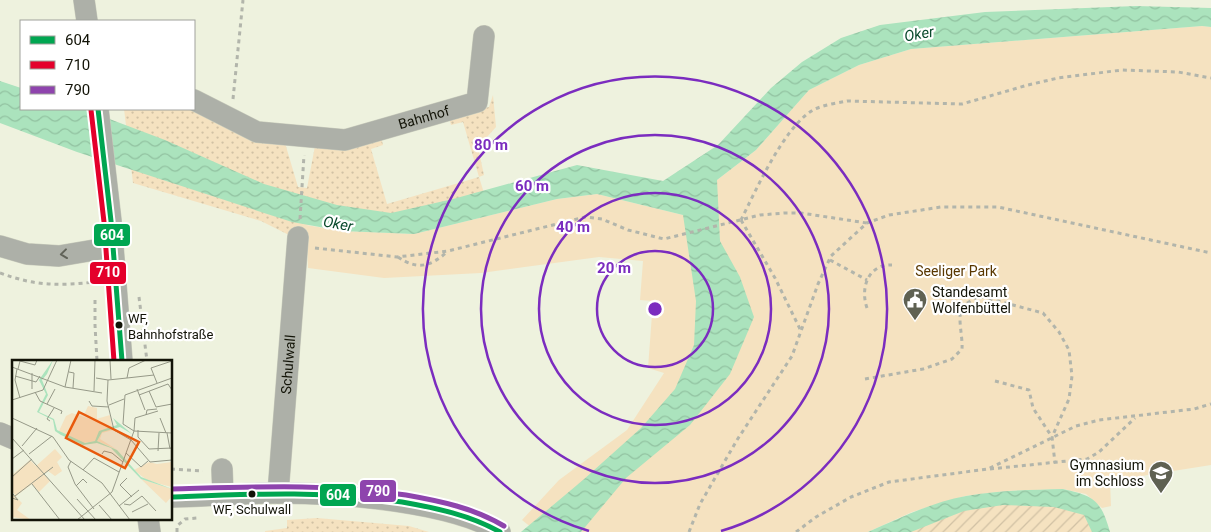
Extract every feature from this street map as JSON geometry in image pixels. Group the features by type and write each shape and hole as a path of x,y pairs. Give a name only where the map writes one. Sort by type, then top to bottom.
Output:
{"street":[{"path":"84,0 87,20"},
{"name":"Bahnhof","path":"195,100 257,132 345,140 477,102 484,36"},
{"path":"98,110 106,175 122,360"},
{"name":"Schulwall","path":"278,493 298,241"},
{"path":"0,246 27,254 59,256 112,247"},
{"path":"0,433 12,438"},
{"path":"222,469 223,495"},
{"path":"172,497 278,493 400,501 471,519 500,532"}],"path":[{"path":"231,118 243,0"},
{"path":"741,220 765,172 793,128 813,110 831,104 847,101 962,104 1058,78 1122,70 1178,72 1211,78"},
{"path":"305,136 298,241 397,257 448,252 585,218 602,219 628,230 664,239 760,215 785,213 801,213 867,223"},
{"path":"689,532 700,504 737,440 792,356 818,284 831,256 867,223 889,215 941,207 998,207 1211,253"},
{"path":"741,220 776,278 801,331"},
{"path":"397,257 409,265 424,266 436,262 448,252"},
{"path":"830,260 867,280"},
{"path":"867,308 863,297 867,280 876,270 892,265"},
{"path":"0,274 40,284 62,286 96,282"},
{"path":"94,274 96,282 95,325 97,360"},
{"path":"864,378 923,369 952,359 962,349 963,337 959,316 963,307 979,296 1043,313 1059,332 1069,350 1072,376 1069,400 1052,437"},
{"path":"995,381 1029,390 1033,408 1052,437 1055,463"},
{"path":"988,469 1076,426 1099,420 1194,409 1211,404"},
{"path":"796,532 816,517 851,497 889,482 1087,459 1099,452 1136,417"},
{"path":"177,532 177,526 185,519 204,518"}],"green space":[{"name":"Seeliger Park","path":"1202,26 1211,27 1211,465 1110,481 1111,506 1102,508 1086,494 1063,489 1007,491 965,496 912,512 868,532 537,532 522,520 559,480 627,430 664,373 648,368 653,301 640,300 643,261 599,257 481,273 384,278 308,268 306,225 342,231 414,234 557,199 597,194 683,215 717,180 756,150 809,90 859,65 911,49"},
{"path":"493,95 496,127 487,137 477,143 484,175 479,177 463,122 451,125 449,118 489,107"},
{"path":"124,110 195,110 285,143 298,187 307,188 315,146 381,137 383,145 371,149 387,204 479,177 489,209 306,225 307,238 291,236 261,221 133,183"},
{"path":"986,501 1082,506 1100,532 898,532"},
{"path":"317,518 409,526 429,532 265,532 287,528 287,520"}],"water":[{"name":"Oker","path":"1136,6 1211,8 1211,27 1202,26 911,49 859,65 809,90 756,150 717,180 720,241 740,277 754,317 730,374 690,425 626,478 581,532 521,532 641,428 675,389 694,345 696,301 683,215 597,194 557,199 414,234 342,231 292,222 77,152 0,123 0,81 20,88 20,110 86,110 165,140 264,184 337,205 391,213 453,199 577,165 663,181 718,145 771,88 802,62 841,38 880,25 985,12"},
{"path":"1063,489 1082,494 1095,501 1107,521 1110,532 1092,532 1084,515 1054,507 1003,505 964,511 911,532 868,532 916,511 953,499 1002,491"}],"transit line":[{"name":"710","path":"91,110 104,222 114,360"},
{"name":"604","path":"98,110 111,221 122,360"},
{"name":"790","path":"172,489 318,487 377,491 419,497 456,506 481,514 504,526"},
{"name":"604","path":"172,497 316,494 373,498 415,504 452,513 477,521 500,532"}],"place":[{"name":"Standesamt Wolfenbüttel","path":"915,321"},
{"name":"WF, Bahnhofstraße","path":"119,325"},
{"name":"WF, Schulwall","path":"252,494"},
{"name":"Gymnasium im Schloss","path":"1161,494"}]}
